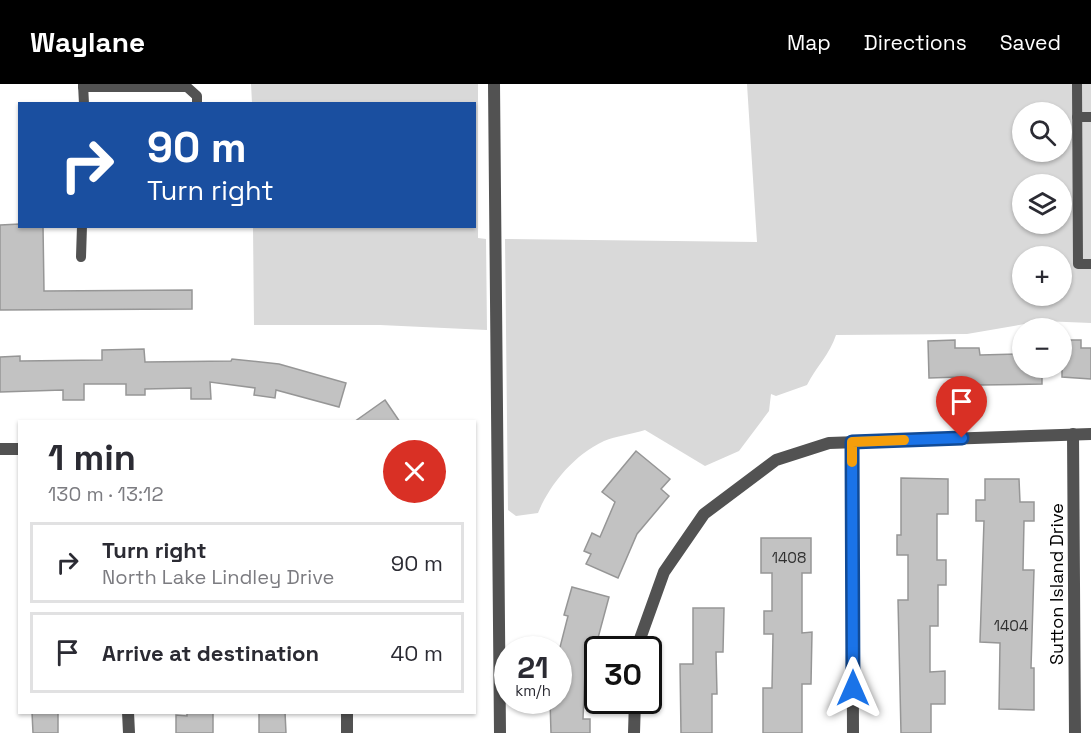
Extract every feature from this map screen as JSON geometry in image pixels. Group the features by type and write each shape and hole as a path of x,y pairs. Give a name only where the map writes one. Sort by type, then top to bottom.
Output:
{"street":[{"path":"495,84 500,733"},
{"name":"Sutton Island Drive","path":"1073,434 1075,733"},
{"path":"641,636 663,572 704,514 776,460 829,443 1091,434"},
{"path":"852,442 853,733"},
{"path":"0,449 18,449"},
{"path":"128,714 129,733"},
{"path":"347,714 347,733"},
{"path":"634,733 635,714"}],"lane":[{"path":"1077,84 1078,264 1091,264"},
{"path":"84,102 83,86 187,87 197,96 197,102"},
{"path":"1077,117 1091,117"},
{"path":"81,257 82,228"}],"shaded area":[{"path":"251,84 478,84 478,238 486,239 487,330 380,325 254,325 253,228 476,228 476,102 252,102"},
{"path":"747,84 1091,84 1091,323 1072,322 1072,318 1012,318 1012,326 967,334 836,335 807,385 776,396 771,394 769,411 739,451 705,466 645,430 619,436 593,447 573,462 549,491 538,513 516,516 508,510 505,239 757,242"}],"building":[{"path":"18,224 18,228 43,228 44,291 192,290 192,309 0,310 0,225"},
{"path":"955,340 955,348 979,348 980,355 1012,354 1012,378 1042,378 1042,384 980,385 981,388 960,388 960,377 929,378 928,341"},
{"path":"1072,340 1081,340 1081,348 1091,348 1091,379 1072,378"},
{"path":"144,349 145,362 231,361 232,359 279,364 346,383 339,407 276,390 275,398 254,395 255,388 210,382 211,399 191,399 191,388 145,389 145,395 126,395 126,384 84,384 84,400 63,400 63,390 0,392 0,357 20,356 20,361 102,360 102,350"},
{"path":"385,400 399,420 357,420"},
{"path":"636,451 670,479 661,489 669,496 637,534 618,578 586,564 591,554 584,551 592,533 600,537 615,502 602,492"},
{"path":"901,478 948,479 948,514 937,514 937,560 946,560 946,585 938,585 938,626 930,626 930,672 945,671 945,704 931,704 931,733 901,733 898,600 908,600 908,555 897,555 897,535 901,535"},
{"path":"985,479 1019,479 1020,502 1034,502 1034,521 1024,521 1023,570 1034,570 1031,668 1034,668 1034,710 999,709 1000,643 980,642 984,521 976,521 976,500 985,500"},
{"path":"761,538 811,538 811,573 802,573 802,633 812,632 811,684 802,684 802,733 763,733 763,688 772,688 773,634 764,634 764,611 772,611 772,573 761,573"},
{"path":"572,587 609,597 598,636 584,636 583,719 590,719 590,733 551,733 550,714 572,714 572,636 563,636 568,616 564,615"},
{"path":"693,608 724,608 723,652 716,652 717,694 712,694 712,733 681,733 680,664 693,664"},
{"path":"32,714 58,714 58,733 33,733"},
{"path":"187,714 213,714 213,733 176,733 176,715 187,716"},
{"path":"259,714 285,714 286,733 259,733"}],"slow traffic":[{"path":"852,462 852,442 904,440"}],"route":[{"path":"853,688 852,442 962,438"}]}
